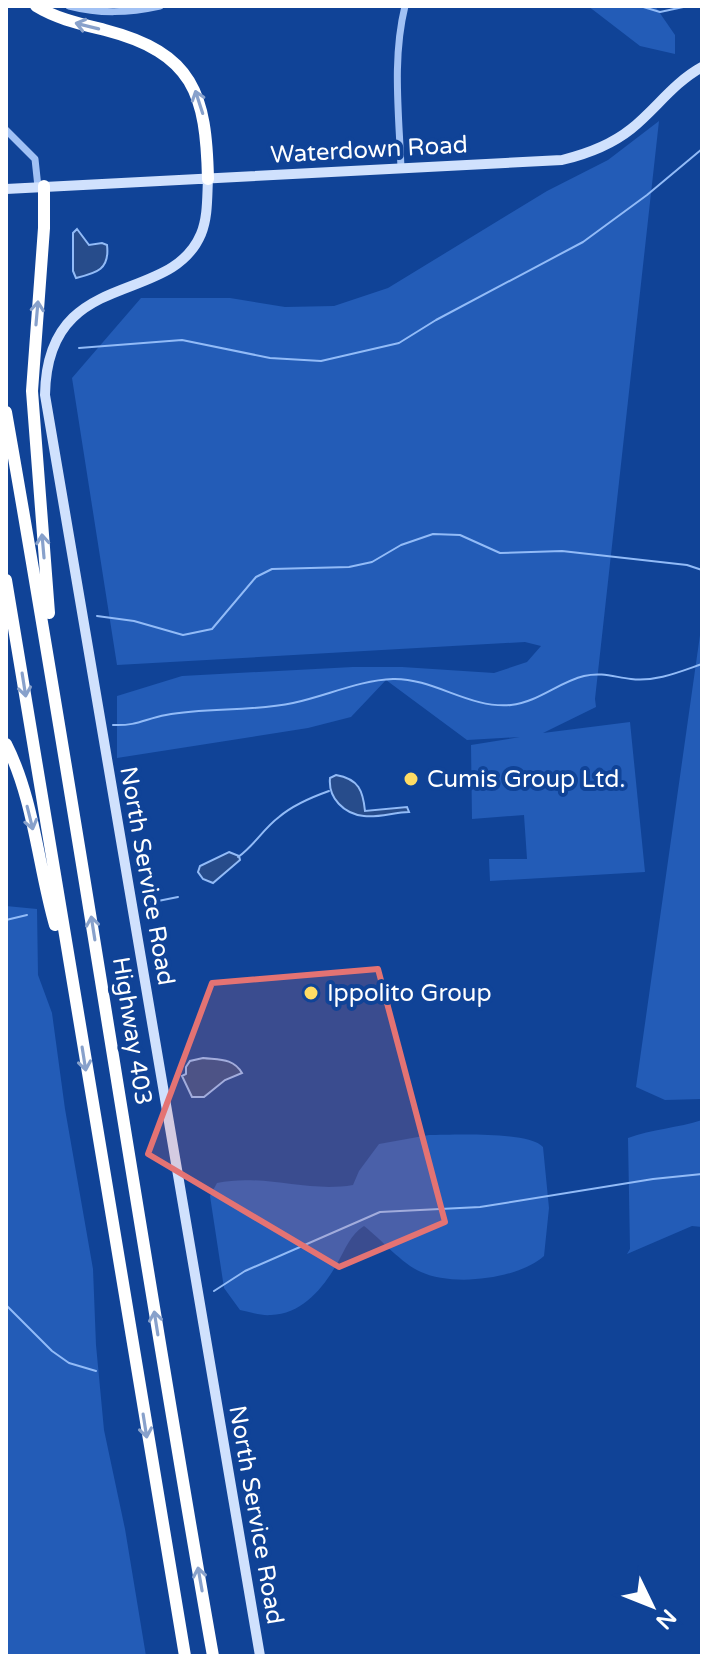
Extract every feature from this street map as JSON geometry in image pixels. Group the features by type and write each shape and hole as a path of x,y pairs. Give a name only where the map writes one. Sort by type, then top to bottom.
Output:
{"highway":[{"path":"36,6 54,16 140,41 163,53 181,68 194,89 205,124 208,179"},
{"path":"41,187 44,228 32,391 53,680"},
{"name":"Highway 403","path":"6,412 213,1656"},
{"path":"6,580 185,1656"},
{"path":"6,744 31,820 46,892 71,982"}],"street":[{"path":"69,6 129,13 160,6"},
{"path":"401,168 396,65 405,6"},
{"name":"Waterdown Road","path":"6,189 542,161 578,156 612,142 630,130 677,83 702,67"},
{"path":"6,130 35,159 41,187"},
{"name":"North Service Road","path":"208,179 206,212 196,242 186,255 166,269 101,298 70,320 47,362 45,395 260,1656"}],"highlighted area":[{"path":"378,969 445,1222 339,1267 148,1154 212,983"}],"shaded area":[{"path":"588,6 655,6 675,35 675,54 640,46"},
{"path":"659,121 596,707 543,733 630,722 645,872 490,881 489,859 527,859 524,815 472,819 471,745 520,737 467,740 386,680 351,717 308,728 117,758 117,696 182,676 353,667 494,673 527,662 541,646 525,642 117,665 72,378 141,298 230,298 285,307 334,306 388,288 547,191 608,160"},
{"path":"77,229 89,245 107,245 107,253 100,269 76,278 73,271 73,233"},
{"path":"702,621 702,1099 665,1100 636,1087"},
{"path":"336,775 355,783 363,798 365,811 407,807 409,812 369,816 350,812 339,804 332,792 330,778"},
{"path":"229,852 239,856 240,860 213,883 203,879 198,872 200,866"},
{"path":"6,906 37,909 38,975 52,1013 93,1269 104,1430 125,1529 146,1656 6,1656"},
{"path":"203,1058 230,1062 242,1073 225,1080 204,1097 192,1097 182,1076 186,1074 190,1061"},
{"path":"702,1120 702,1227 692,1226 627,1254 630,1249 628,1138"},
{"path":"429,1135 507,1136 523,1138 543,1147 549,1208 544,1256 533,1264 502,1275 468,1280 435,1277 406,1263 364,1226 352,1238 326,1281 303,1304 293,1310 271,1315 240,1310 224,1288 210,1196 217,1183 251,1180 319,1187 353,1185 359,1171 379,1144"}],"waterway":[{"path":"640,6 660,12 688,6"},
{"path":"79,348 182,340 270,358 321,361 399,343 583,242 702,149"},
{"path":"97,616 134,621 183,635 212,629 256,577 272,569 349,567 372,562 401,545 433,534 460,535 500,553 562,551 687,565 702,570"},
{"path":"113,725 181,713 277,706 368,682 393,679 423,683 481,702 511,705 584,676 649,679 702,664"},
{"path":"238,857 284,813 329,791"},
{"path":"143,904 178,897"},
{"path":"6,920 27,915"},
{"path":"214,1291 245,1271 380,1212 480,1207 702,1174"},
{"path":"6,1305 52,1351 69,1363 96,1371"}],"place":[{"name":"Cumis Group Ltd.","path":"411,779"},
{"name":"Ippolito Group","path":"311,993"}]}
